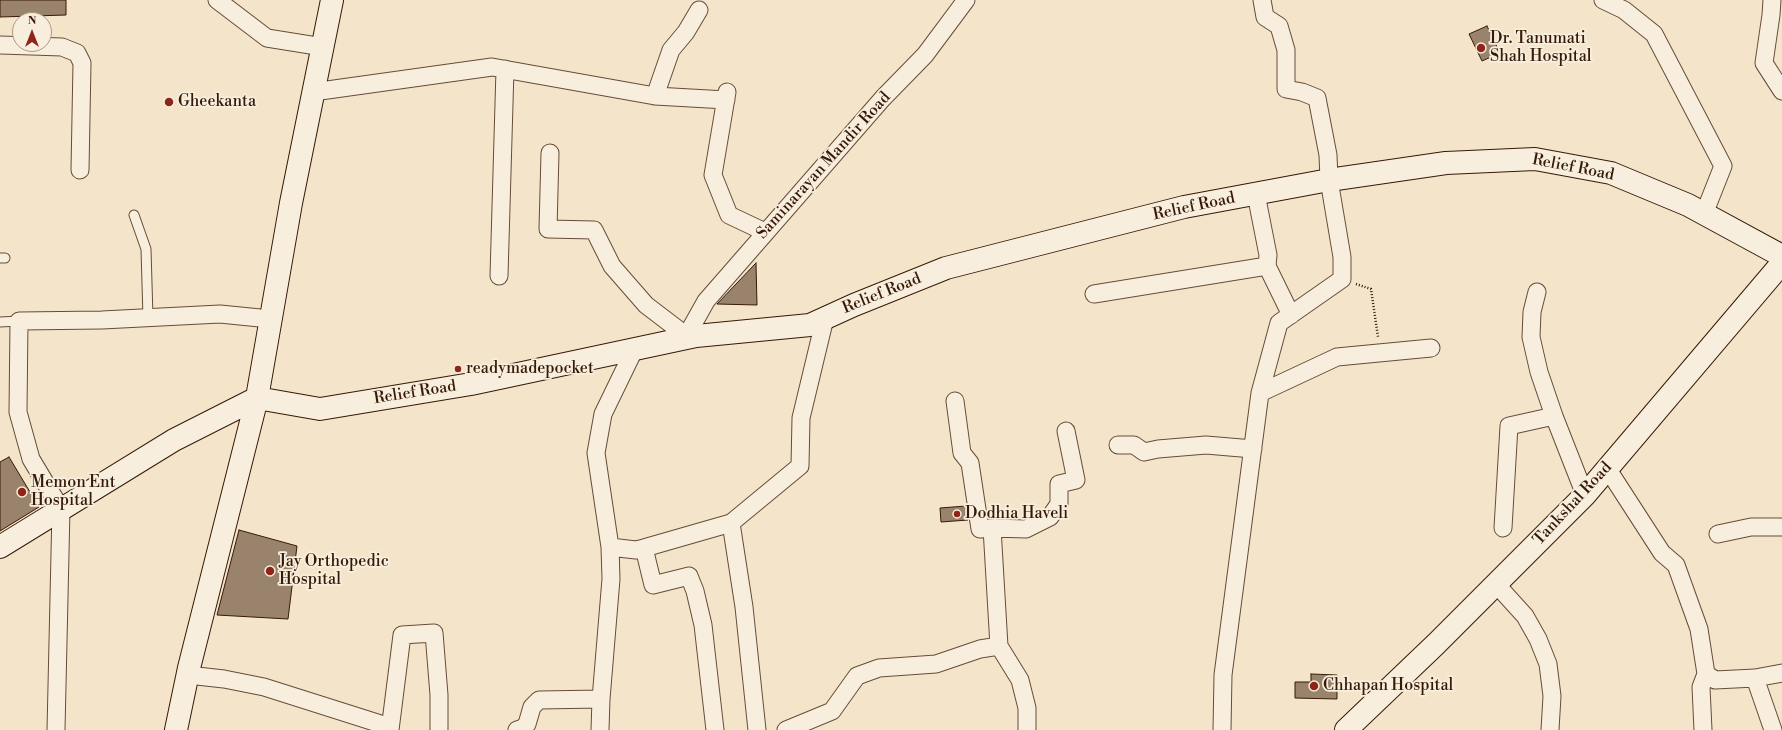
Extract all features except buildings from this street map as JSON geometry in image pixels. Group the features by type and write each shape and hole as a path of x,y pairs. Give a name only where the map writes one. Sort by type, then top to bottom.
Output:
{"main road":[{"path":"176,730 188,675 257,398 291,203 332,0"},
{"name":"Relief Road","path":"257,398 320,409 471,384 692,336 810,325 854,305 946,268 1184,207 1329,180 1446,163 1535,159 1611,173 1688,205 1782,256"},
{"name":"Tankshal Road","path":"1346,730 1585,495 1782,263"},
{"path":"0,547 174,440 257,398"}],"street":[{"path":"217,0 267,38 323,47"},
{"name":"Saminarayan Mandir Road","path":"692,336 692,326 706,301 883,98 925,55 966,0"},
{"path":"1222,730 1223,675 1260,393 1279,323 1342,279 1342,257 1329,180 1328,154 1317,98 1302,92 1286,89 1286,50 1279,26 1265,17 1262,0"},
{"path":"1603,0 1624,10 1654,34 1723,166 1704,214"},
{"path":"1627,0 1632,17"},
{"path":"1772,0 1764,62 1782,91"},
{"path":"655,96 671,50 686,32 700,10"},
{"path":"0,45 62,47 77,53 82,63 80,170"},
{"path":"313,92 492,67 655,96 727,96 713,176 728,215 766,232"},
{"path":"499,276 505,69"},
{"path":"550,153 548,229 594,230 612,266 646,305 692,336"},
{"path":"1256,194 1268,255 1267,266 1291,315"},
{"path":"1094,294 1267,266"},
{"path":"1537,292 1532,312 1531,336 1539,372 1554,416 1585,495"},
{"path":"56,730 61,509 31,459 18,412 19,321 148,318 220,314 270,319"},
{"path":"610,547 636,550 731,523 800,466 800,418 825,318"},
{"path":"600,730 601,699 611,579 610,547 596,453 602,414 635,348"},
{"path":"1260,393 1337,357 1431,348"},
{"path":"955,401 962,453 970,463 980,530 992,528 1026,530 1050,517 1059,504 1059,484 1076,480 1066,431"},
{"path":"1503,528 1509,426 1554,416"},
{"path":"1118,445 1134,445 1144,452 1158,449 1206,445 1253,449"},
{"path":"1608,468 1662,553 1676,565 1699,629 1706,674 1701,687 1703,730"},
{"path":"731,523 744,607 757,730"},
{"path":"1718,534 1751,527 1782,527"},
{"path":"992,528 999,646 1020,680 1027,708 1027,730"},
{"path":"644,548 653,585 689,576 695,591 703,625 715,730"},
{"path":"1496,584 1525,616 1538,639 1548,664 1552,696 1550,730"},
{"path":"390,730 402,635 434,633 439,695 439,730"},
{"path":"786,730 805,724 832,711 857,676 879,668 936,664 980,649 999,646"},
{"path":"1706,674 1715,680 1755,678 1782,673"},
{"path":"188,675 224,679 264,687 384,725 390,730"},
{"path":"1755,678 1773,730"},
{"path":"517,730 523,728 527,724 532,707 539,700 601,699"}],"lane":[{"path":"134,215 146,249 148,318"},
{"path":"0,322 19,321"}],"path":[{"path":"1342,279 1371,289 1380,353"}],"place":[{"name":"Dr. Tanumati Shah Hospital","path":"1481,48"},
{"name":"Gheekanta","path":"169,102"},
{"name":"readymadepocket","path":"458,369"},
{"name":"Memon Ent Hospital","path":"22,492"},
{"name":"Dodhia Haveli","path":"957,514"},
{"name":"Jay Orthopedic Hospital","path":"270,571"},
{"name":"Chhapan Hospital","path":"1314,686"}]}
